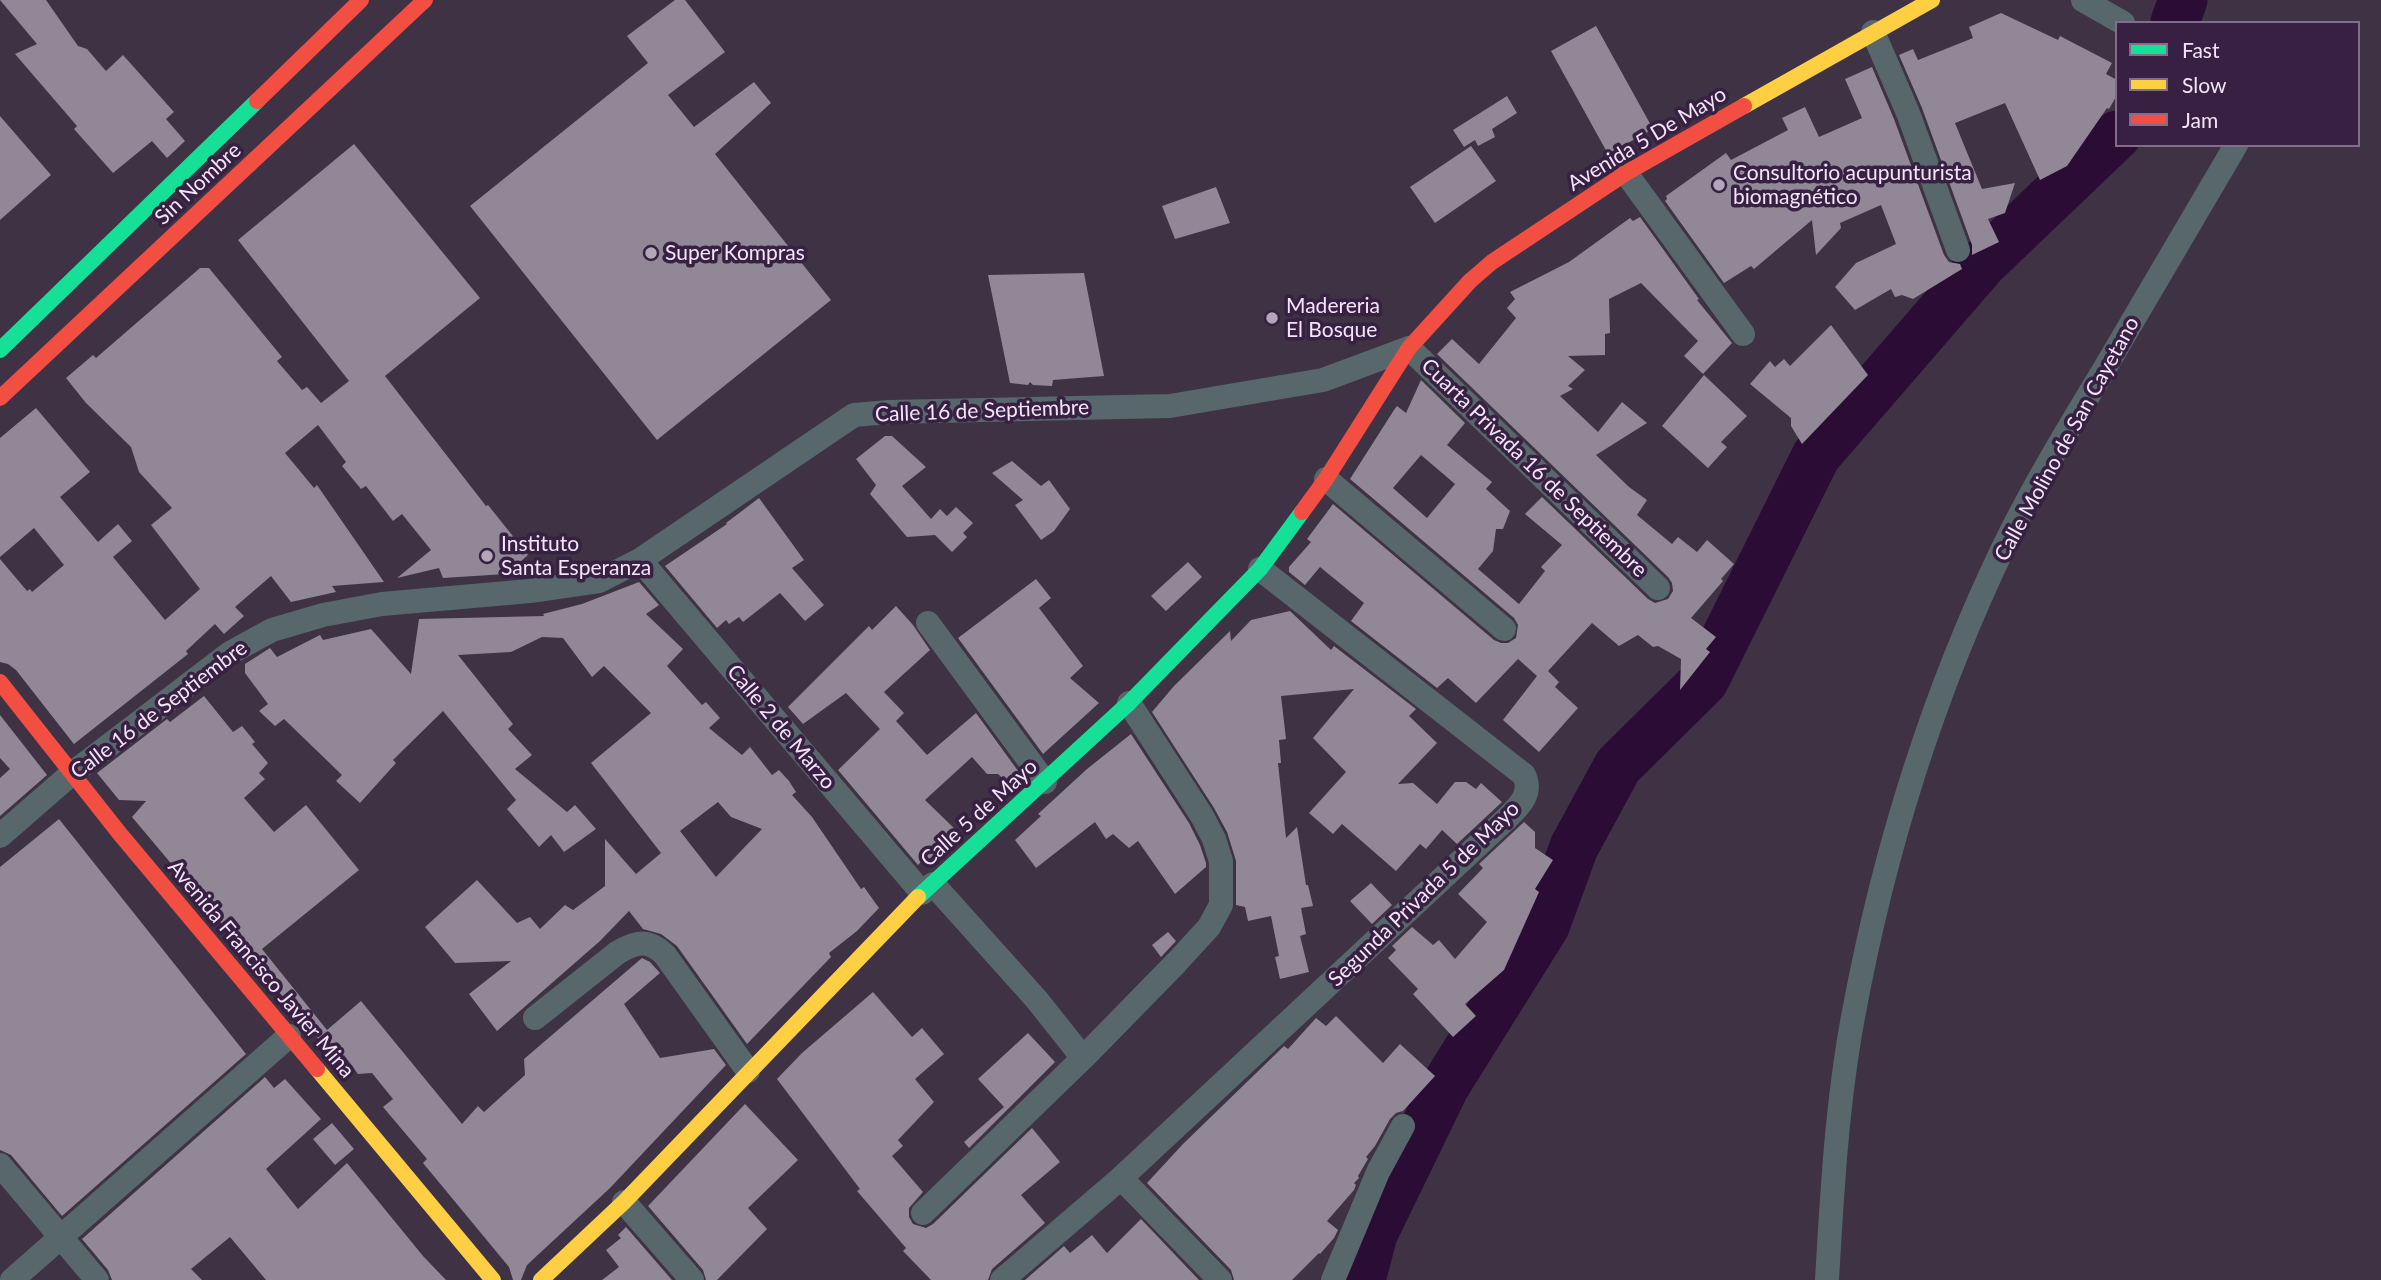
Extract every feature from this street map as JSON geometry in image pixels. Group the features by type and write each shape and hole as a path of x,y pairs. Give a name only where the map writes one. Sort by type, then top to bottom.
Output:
{"street":[{"name":"Sin Nombre","path":"0,350 361,0"},
{"name":"Sin Nombre","path":"0,398 425,0"},
{"name":"Avenida 5 De Mayo","path":"1409,348 1470,281 1492,262 1626,173 1931,0"},
{"path":"2083,0 2121,14"},
{"path":"1873,32 1908,113 1958,250"},
{"name":"Calle Molino de San Cayetano","path":"1827,1280 1840,1116 1853,1019 1873,923 1908,788 1965,632 2005,544 2043,472 2235,147"},
{"path":"1626,173 1743,334"},
{"name":"Calle 5 de Mayo","path":"541,1280 624,1202 928,888 1129,703 1260,569 1326,478 1409,348"},
{"name":"Calle 16 de Septiembre","path":"0,836 70,775 230,653 272,630 323,615 382,604 530,592 599,581 640,560 854,415 1170,406 1323,380 1409,348"},
{"name":"Cuarta Privada 16 de Septiembre","path":"1409,348 1658,588"},
{"path":"1326,478 1504,629"},
{"name":"Calle 2 de Marzo","path":"640,560 928,888 1037,1000 1083,1058"},
{"name":"Segunda Privada 5 de Mayo","path":"1002,1280 1121,1178 1506,819 1526,796 1528,788 1524,775 1260,569"},
{"path":"928,623 1045,782"},
{"name":"Avenida Francisco Javier Mina","path":"0,682 70,775 400,1165 493,1280"},
{"path":"923,1213 1083,1058 1209,927 1222,905 1222,861 1214,839 1129,703"},
{"path":"536,1018 617,953 641,942 655,945 666,955 748,1071"},
{"path":"12,1280 289,1036"},
{"path":"1333,1280 1378,1172 1403,1126"},
{"path":"0,1165 97,1280"},
{"path":"1121,1178 1220,1280"},
{"path":"624,1202 692,1280"}],"building":[{"path":"0,0 46,0 78,46 87,49 106,71 123,55 174,112 166,119 185,141 167,158 152,141 113,173 74,129 77,126 15,54 37,44"},
{"name":"Super Kompras","path":"675,0 685,0 725,52 668,95 694,127 754,82 771,103 715,154 831,300 657,440 470,206 648,63 627,36"},
{"path":"2001,13 2058,40 2060,36 2112,63 2106,74 2115,79 2115,98 2067,166 2040,180 2005,103 1955,123 1982,189 2015,183 2005,213 1988,219 1999,242 1972,255 1972,245 1922,108 1899,55 1913,49 1918,60 1973,38 1969,27"},
{"path":"1596,26 1653,129 1608,154 1551,51"},
{"path":"1872,67 1944,255 1949,262 1960,264 1962,269 1913,299 1902,295 1895,297 1891,289 1855,310 1835,287 1856,263 1896,244 1881,205 1840,223 1841,228 1816,255 1812,220 1754,269 1751,266 1724,283 1665,201 1666,196 1726,153 1731,160 1788,130 1782,118 1805,107 1819,137 1862,118 1845,79"},
{"path":"1507,96 1517,113 1492,129 1495,137 1478,146 1475,140 1464,147 1453,130"},
{"path":"0,116 51,175 0,220"},
{"path":"354,144 480,298 385,376 486,506 488,505 528,555 506,574 443,578 439,568 397,578 431,550 402,514 393,521 366,486 361,489 342,466 346,462 318,425 285,453 314,488 317,485 384,582 332,586 336,592 291,602 271,576 235,607 244,616 224,634 215,624 186,651 188,654 74,744 77,748 16,670 0,662 0,559 27,591 30,589 32,592 64,565 34,528 0,557 0,438 36,408 90,472 60,497 98,542 118,524 132,541 113,557 165,620 200,589 151,525 172,508 139,472 131,447 86,403 66,378 93,355 96,358 200,268 209,268 282,357 277,361 302,390 307,387 321,403 349,381 238,240"},
{"path":"1471,146 1496,181 1435,223 1410,187"},
{"path":"1216,187 1230,223 1175,239 1162,206"},
{"path":"1640,217 1699,299 1697,300 1732,343 1703,374 1684,356 1698,341 1641,283 1609,299 1610,333 1605,334 1605,355 1568,356 1585,370 1568,386 1573,389 1560,396 1598,432 1622,402 1647,423 1596,455 1629,487 1647,500 1637,515 1672,544 1678,537 1697,552 1707,540 1734,564 1691,618 1716,637 1706,649 1710,652 1680,690 1681,659 1658,646 1653,647 1638,635 1619,646 1592,623 1548,671 1559,682 1555,687 1578,708 1539,752 1503,720 1537,676 1518,659 1476,703 1448,678 1437,688 1351,621 1364,603 1320,567 1305,585 1289,572 1289,567 1311,542 1307,539 1333,504 1494,640 1508,643 1516,638 1518,625 1514,618 1350,479 1397,406 1406,413 1421,380 1465,423 1447,445 1492,482 1486,489 1510,511 1503,529 1496,529 1493,551 1478,569 1519,604 1545,571 1541,567 1562,545 1525,514 1542,497 1648,599 1655,603 1668,599 1673,591 1668,577 1437,354 1452,339 1479,364 1516,318 1507,308 1515,299 1510,292 1569,262 1630,218 1633,221","holes":["1421,455 1455,484 1427,518 1393,488"]},
{"path":"1084,273 1104,376 1053,380 1052,386 1033,385 1030,382 1028,385 1010,383 988,275"},
{"path":"1831,325 1868,375 1802,444 1791,426 1791,418 1750,384 1770,361 1775,367 1784,359 1790,366"},
{"path":"1704,375 1747,416 1721,442 1727,447 1708,468 1662,426"},
{"path":"885,436 892,436 926,467 902,486 931,519 940,509 947,516 956,507 973,523 963,533 967,537 952,552 935,535 907,537 870,494 876,485 856,459"},
{"path":"1012,461 1041,486 1049,480 1070,509 1054,531 1041,540 1015,505 1023,500 992,473"},
{"path":"759,498 804,560 792,568 824,605 805,621 780,593 743,622 739,617 729,624 726,620 717,628 665,566 727,524"},
{"path":"1188,562 1202,577 1166,611 1151,596"},
{"path":"1036,579 1051,598 1039,608 1083,666 1070,678 1099,703 1043,754 958,638"},
{"path":"639,582 659,605 646,614 683,649 667,666 702,705 706,702 720,718 709,728 742,755 750,747 772,775 779,770 796,792 792,795 812,817 861,889 864,887 879,908 857,931 829,953 831,957 747,1044 677,946 661,934 643,929 629,911 600,941 497,1031 469,994 511,961 455,963 425,927 477,880 517,923 530,917 540,929 565,905 573,910 605,886 605,839 636,874 661,853 591,763 651,713 604,666 592,677 563,638 542,637 511,652 458,655 513,724 508,729 532,755 515,769 567,812 575,805 596,829 564,852 551,835 539,847 507,809 516,800 443,711 393,760 396,763 360,803 336,781 342,775 284,719 275,726 259,711 268,704 245,673 245,664 270,648 277,657 320,635 323,640 371,629 411,674 419,619 544,616 543,614 582,604","holes":["718,802 731,817 762,829 716,877 680,831"]},
{"path":"896,606 930,650 884,692 904,713 896,721 927,755 976,713 1021,775 1010,785 998,774 987,774 972,757 925,800 958,832 929,859 926,857 918,865 838,770 880,729 846,693 803,724 788,707 869,626 872,630"},
{"path":"1290,611 1331,650 1334,646 1416,709 1409,716 1437,743 1398,784 1413,783 1437,804 1455,782 1466,782 1476,789 1481,783 1502,802 1457,844 1442,830 1426,849 1420,844 1396,871 1342,824 1333,834 1309,813 1346,772 1313,738 1354,689 1281,696 1286,739 1279,740 1281,763 1278,763 1286,838 1297,827 1306,885 1313,906 1301,908 1306,934 1300,936 1309,972 1280,979 1275,957 1279,956 1271,916 1248,921 1245,907 1236,905 1236,861 1227,832 1152,712 1174,686 1230,631 1231,641 1251,620"},
{"path":"204,696 233,732 242,726 255,742 252,744 268,763 259,773 265,779 244,798 274,832 306,805 359,870 262,949 327,1030 361,1001 462,1124 478,1106 484,1112 525,1075 524,1059 642,958 660,973 624,1004 660,1058 714,1049 726,1065 610,1188 527,1265 521,1280 513,1280 509,1267 423,1163 427,1159 383,1107 393,1099 372,1073 358,1074 344,1055 337,1061 132,817 146,801 119,800 97,773 167,719 170,722"},
{"path":"0,715 47,775 0,816 0,778 10,769 0,758"},
{"path":"1131,734 1189,823 1206,863 1206,867 1175,894 1138,841 1129,848 1113,834 1106,839 1095,822 1036,868 1015,840 1041,816 1038,814 1087,769"},
{"path":"59,819 246,1054 62,1216 11,1155 0,1150 0,867"},
{"path":"1524,822 1535,832 1535,848 1553,860 1535,889 1539,892 1504,970 1465,1004 1476,1016 1453,1037 1413,994 1418,989 1388,958 1396,950 1392,946 1412,927 1433,945 1439,940 1455,959 1487,922 1458,894 1483,868 1479,864"},
{"path":"1371,883 1392,905 1372,924 1350,901"},
{"path":"1168,932 1176,941 1161,957 1152,945"},
{"path":"873,992 912,1037 922,1028 944,1054 915,1079 934,1102 898,1140 903,1146 892,1156 923,1192 909,1208 909,1217 913,1224 926,1228 933,1224 1032,1128 1060,1162 1021,1195 1045,1223 992,1269 988,1280 931,1280 903,1251 906,1248 857,1191 860,1189 777,1079 802,1053"},
{"path":"1336,1016 1383,1063 1400,1044 1435,1076 1403,1111 1390,1119 1366,1157 1368,1159 1354,1183 1354,1190 1327,1221 1338,1230 1320,1254 1292,1280 1234,1280 1231,1270 1147,1183 1182,1145 1284,1046 1288,1049 1316,1018 1326,1026"},
{"path":"1028,1033 1055,1062 969,1148 964,1142 1004,1107 978,1079"},
{"path":"265,1077 274,1088 285,1079 321,1119 266,1169 298,1209 347,1163 446,1280 266,1280 230,1237 191,1269 202,1280 112,1280 108,1270 82,1239"},
{"path":"745,1104 798,1160 748,1208 767,1229 717,1280 706,1280 703,1270 648,1206"},
{"path":"332,1123 354,1149 335,1165 313,1139"},
{"path":"1141,1219 1199,1280 1025,1280 1064,1246 1070,1253 1092,1235 1107,1253"},
{"path":"626,1227 672,1280 602,1280 619,1267 606,1250 621,1238 618,1235"}],"waterway":[{"path":"2175,21 2183,0"},
{"path":"1361,1280 1373,1234 1445,1086 1545,926 1574,847 1618,766 1704,681 1816,456 1983,263 2115,137"}],"traffic: fast":[{"path":"0,350 257,101"},
{"path":"918,897 1129,703 1260,569 1302,512"}],"traffic: slow":[{"path":"1744,106 1932,0"},
{"path":"541,1280 624,1202 918,897"},
{"path":"317,1069 493,1280"}],"traffic: jam":[{"path":"257,101 361,0"},
{"path":"0,398 425,0"},
{"path":"1302,512 1409,348 1470,281 1492,262 1626,173 1744,106"},
{"path":"0,682 120,834 317,1069"}],"place":[{"name":"Consultorio acupunturista biomagnético","path":"1719,185"},
{"name":"Super Kompras","path":"651,253"},
{"name":"Madereria El Bosque","path":"1272,318"},
{"name":"Instituto Santa Esperanza","path":"487,556"}]}
